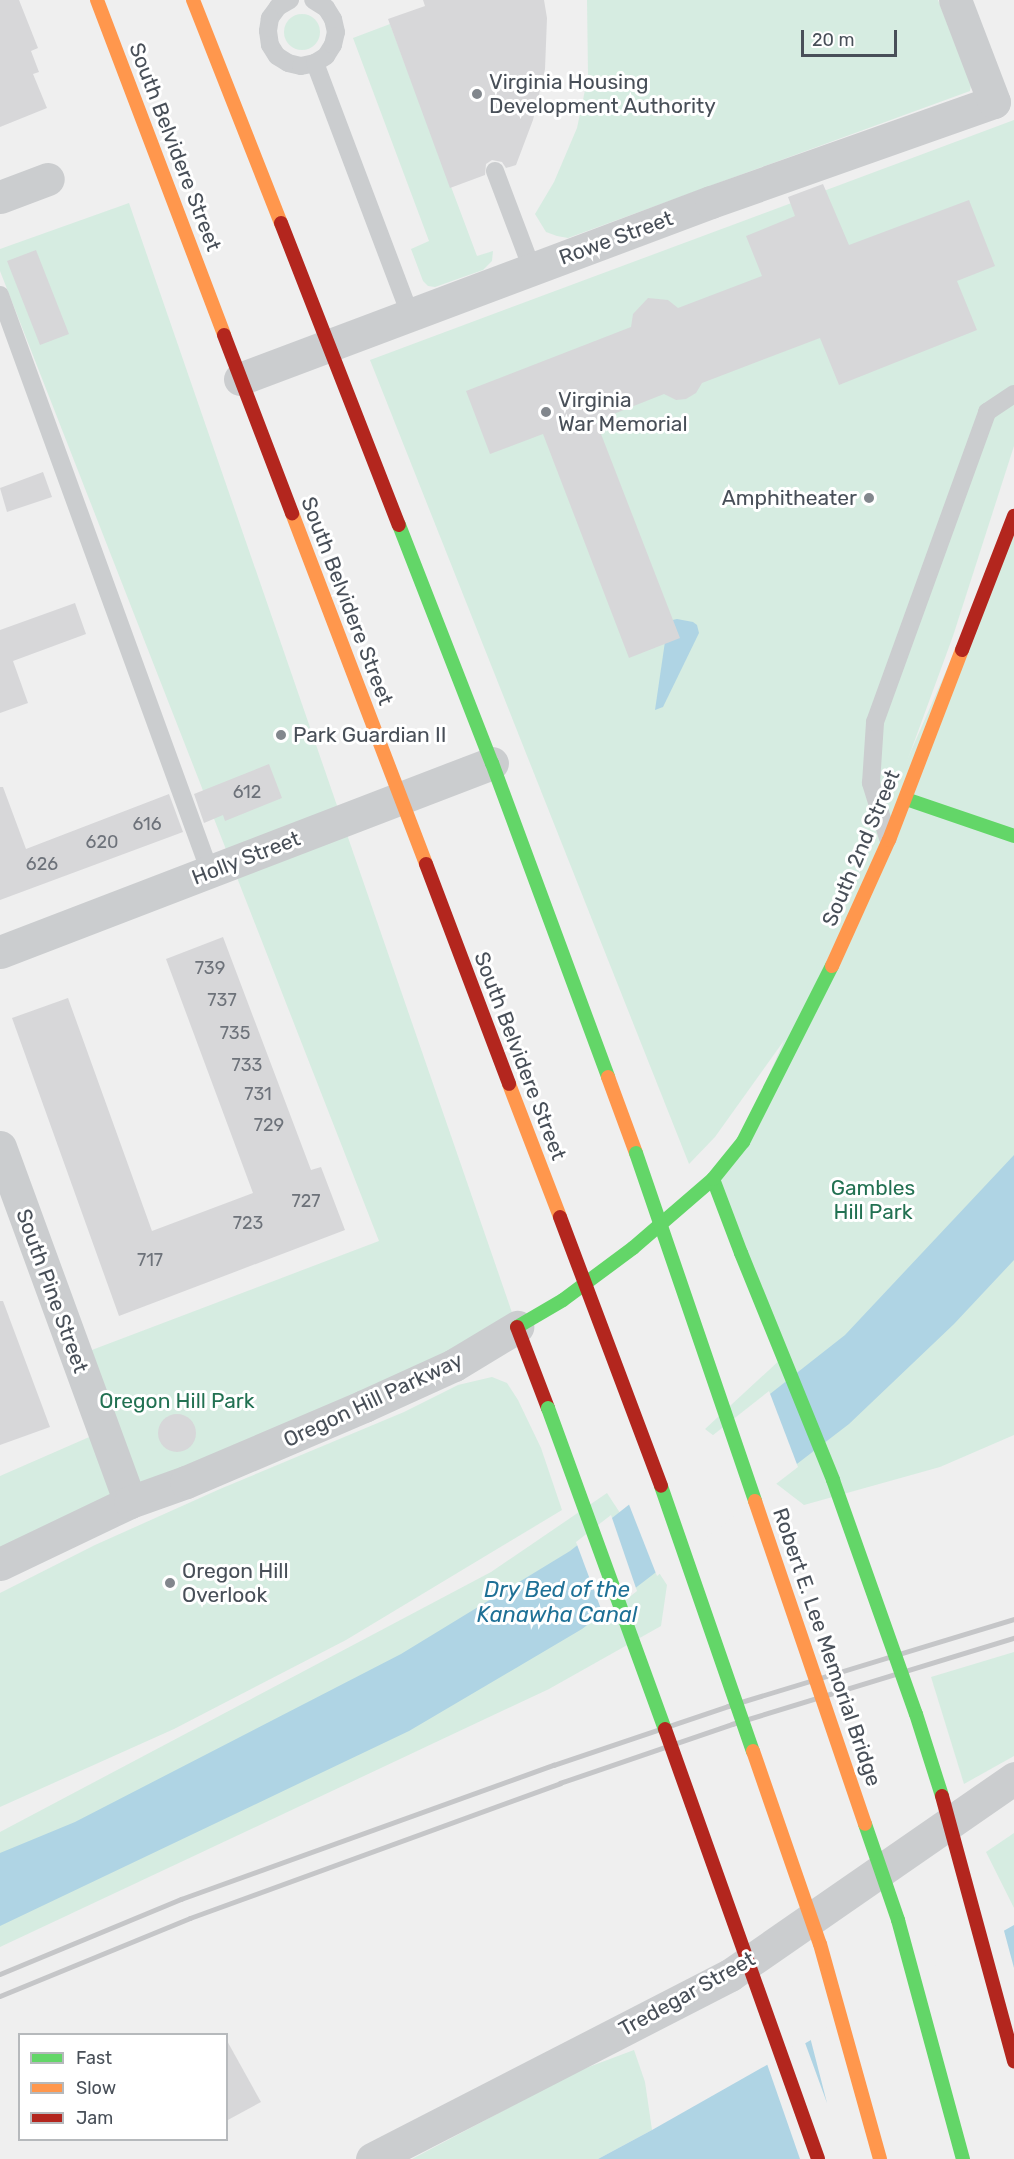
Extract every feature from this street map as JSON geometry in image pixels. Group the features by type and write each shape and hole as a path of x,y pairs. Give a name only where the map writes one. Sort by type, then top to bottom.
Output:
{"main road":[{"name":"South Belvidere Street","path":"97,0 673,1519 816,1933 880,2159"},
{"path":"194,0 492,763"},
{"name":"South 2nd Street","path":"713,1179 733,1157 748,1132 834,963 906,799 1014,516"},
{"name":"Robert E. Lee Memorial Bridge","path":"492,763 636,1153 898,1920 963,2159"},
{"path":"906,799 1014,836"},
{"path":"713,1179 833,1480 916,1714 956,1840 1014,2061"},
{"name":"Oregon Hill Parkway","path":"517,1327 556,1305 607,1268 713,1179"},
{"path":"517,1327 695,1810 818,2159"}],"street":[{"name":"Rowe Street","path":"240,379 532,269 994,102 955,0"},
{"path":"0,197 48,179"},
{"name":"Holly Street","path":"0,952 492,763"},
{"name":"South Pine Street","path":"0,1147 130,1502"},
{"name":"Oregon Hill Parkway","path":"0,1564 130,1502 186,1482 324,1425 454,1365 517,1327"},
{"name":"Tredegar Street","path":"372,2159 730,1975 1014,1778"}],"lane":[{"path":"290,0 278,8 270,18 268,31 270,45 277,56 288,63 301,66 315,63 326,56 333,45 336,32 333,19 326,8 313,0"},
{"path":"315,63 410,315"},
{"path":"495,171 532,269"},
{"path":"0,295 210,872"},
{"path":"889,840 871,783 875,722 987,412 1014,394"}],"green space":[{"path":"587,0 938,0 971,85 970,91 568,238 557,236 546,232 535,214 554,182 577,128 588,76"},
{"path":"302,14 315,19 320,32 315,45 302,50 289,45 284,32 289,19"},
{"path":"390,24 477,256 493,251 492,261 483,270 435,287 428,286 423,281 411,249 429,241 353,38"},
{"path":"1014,120 1014,446 953,636 898,786 788,1035 715,1137 689,1164 370,360"},
{"name":"Oregon Hill Park","path":"129,203 517,1327 0,1564 0,1476 103,1431 76,1356 379,1241 0,271 0,249"},
{"name":"Gambles Hill Park","path":"1014,516 1014,1435 940,1467 804,1505 705,1429 783,1357 713,1179 733,1157"},
{"path":"492,1377 507,1383 518,1400 541,1448 562,1510 346,1640 174,1729 0,1807 0,1593 95,1545 220,1489 404,1412 458,1385"},
{"path":"607,1493 667,1585 661,1626 549,1689 0,1947 0,1832 491,1572"},
{"path":"1014,1652 1014,1756 964,1784 931,1677"},
{"path":"1014,1833 1014,1908 986,1852"},
{"path":"634,2050 645,2082 652,2130 598,2159 412,2159 578,2071"}],"water":[{"path":"677,619 693,622 697,625 699,633 663,707 655,710 668,621"},
{"name":"Dry Bed of the Kanawha Canal","path":"1014,1155 1014,1260 954,1324 849,1424 582,1629 409,1731 0,1926 0,1853 75,1822 401,1654 570,1551 845,1335"},
{"path":"1014,1925 1014,2159 598,2159 652,2130"}],"pier":[{"path":"769,1391 798,1467 657,1576 628,1502"},
{"path":"611,1515 637,1591 604,1617 576,1542"},
{"path":"1003,1927 1014,1968 1014,2159 800,2159 766,2061 804,2040 827,2103 810,2037"}],"building":[{"path":"0,0 19,0 38,48 31,51 39,72 33,74 47,108 0,127"},
{"name":"Virginia Housing Development Authority","path":"423,0 544,0 547,18 545,69 533,120 516,165 506,168 502,162 492,160 486,164 485,175 450,188 388,19 425,6"},
{"name":"Virginia War Memorial","path":"823,184 849,245 969,200 995,266 957,281 977,330 839,385 820,338 702,383 696,393 686,399 676,400 664,394 596,421 680,638 629,658 543,434 490,454 466,391 631,327 633,314 648,298 668,300 678,308 762,276 746,236 795,216 788,197"},
{"path":"36,250 69,334 40,345 7,261"},
{"path":"43,472 52,497 7,512 0,488"},
{"path":"75,603 86,634 13,661 28,703 0,713 0,630"},
{"path":"269,764 282,798 225,821 223,815 204,823 194,794"},
{"path":"0,787 3,787 26,849 169,794 183,832 0,900"},
{"path":"223,937 311,1170 321,1167 345,1230 119,1316 12,1018 68,998 152,1231 253,1193 166,959"},
{"path":"0,1301 3,1301 50,1427 0,1445"},
{"path":"177,1414 190,1420 196,1433 190,1446 177,1452 164,1446 158,1433 164,1420"},
{"path":"228,2043 261,2102 228,2120"}],"railway":[{"path":"0,1974 181,1899 554,1765 728,1706 1014,1619"},
{"path":"0,1996 190,1918 560,1783 732,1724 1014,1638"}],"traffic: fast":[{"path":"399,525 492,763 608,1077"},
{"path":"906,799 1014,836"},
{"path":"517,1327 563,1300 633,1248 713,1179 743,1142 832,966"},
{"path":"636,1153 755,1501"},
{"path":"713,1179 741,1253"},
{"path":"741,1253 833,1480 916,1714 942,1796"},
{"path":"548,1408 665,1729"},
{"path":"661,1486 753,1751"},
{"path":"865,1824 898,1920 963,2159"}],"traffic: slow":[{"path":"97,0 224,335"},
{"path":"193,0 281,223"},
{"path":"292,513 426,864"},
{"path":"832,966 889,840 962,650"},
{"path":"608,1077 636,1153"},
{"path":"509,1084 560,1217"},
{"path":"755,1501 865,1824"},
{"path":"753,1751 820,1944 880,2159"}],"traffic: jam":[{"path":"281,223 399,525"},
{"path":"224,335 292,513"},
{"path":"962,650 1014,516"},
{"path":"426,864 509,1084"},
{"path":"560,1217 661,1486"},
{"path":"517,1327 548,1408"},
{"path":"665,1729 818,2159"},
{"path":"942,1796 1014,2061"}],"place":[{"name":"Virginia Housing Development Authority","path":"477,94"},
{"name":"Virginia War Memorial","path":"546,412"},
{"name":"Amphitheater","path":"869,498"},
{"name":"Park Guardian II","path":"281,735"},
{"name":"Oregon Hill Overlook","path":"170,1583"}]}
